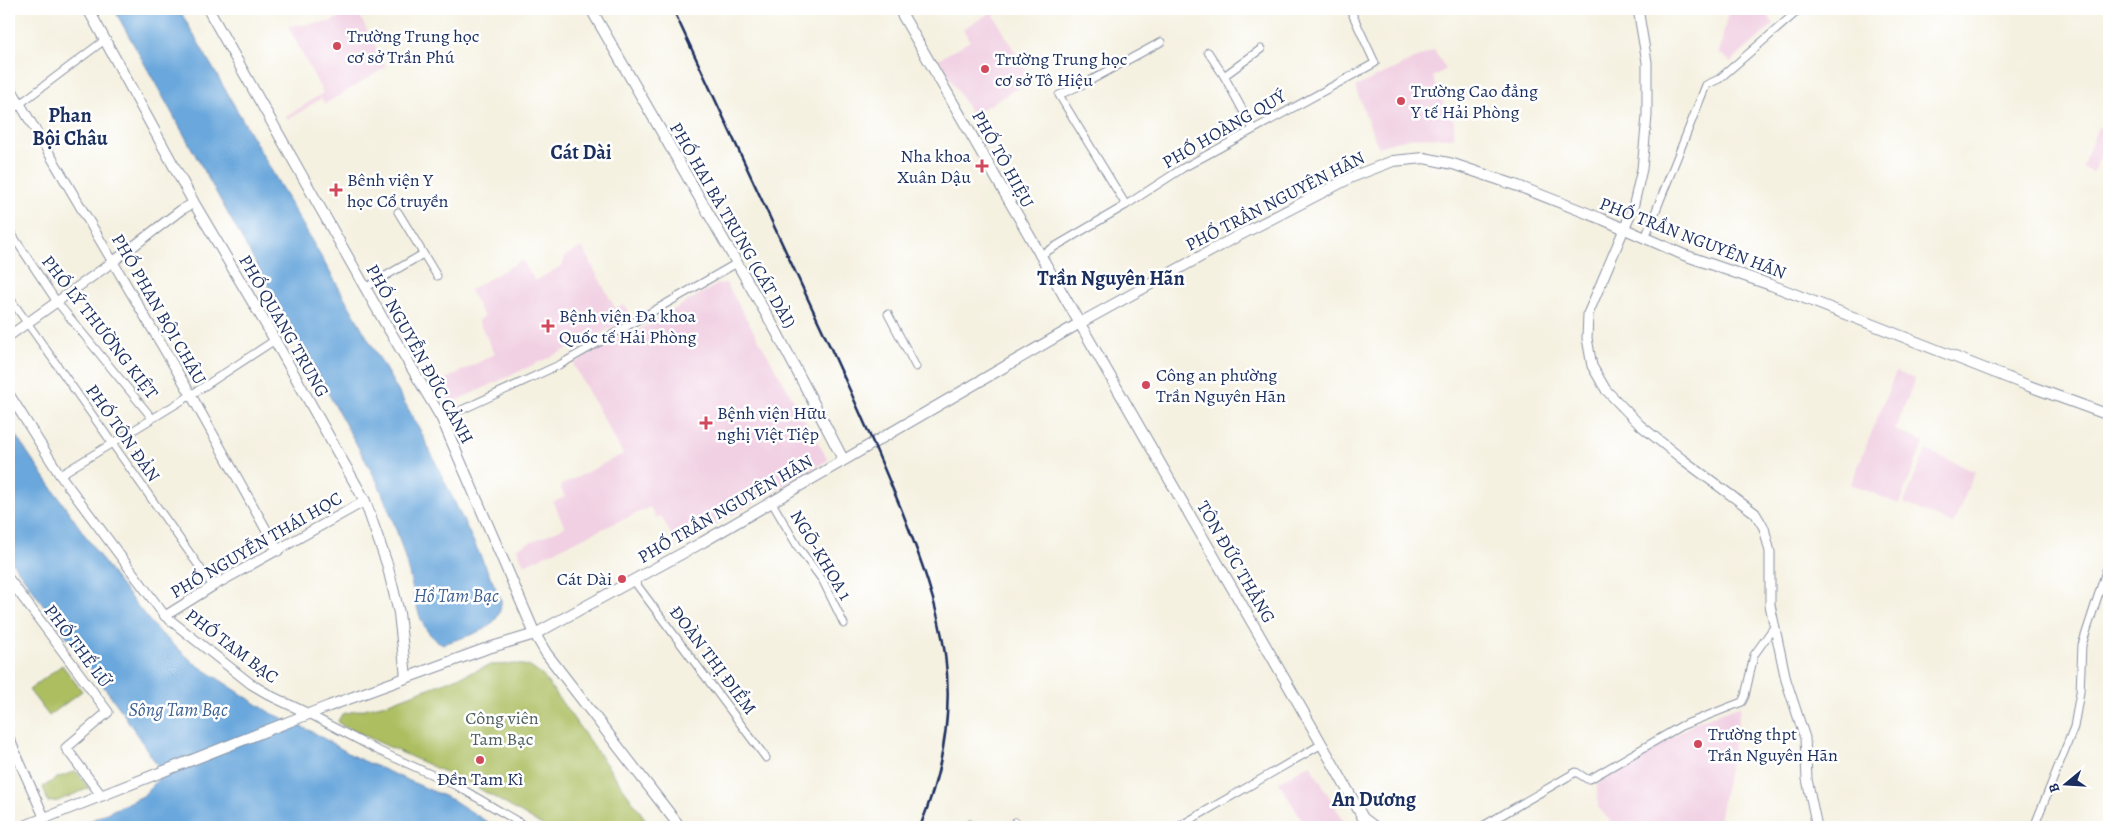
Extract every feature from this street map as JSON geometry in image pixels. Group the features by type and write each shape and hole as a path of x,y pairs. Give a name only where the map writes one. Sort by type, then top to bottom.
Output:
{"main road":[{"name":"PHỐ QUANG TRUNG","path":"88,9 194,203 275,340 365,501 387,564 396,603 406,677"},
{"name":"PHỐ NGUYỄN ĐỨC CẢNH","path":"208,9 365,288 442,419 535,634 546,653 680,827"},
{"name":"PHỐ HAI BÀ TRƯNG (CÁT DÀI)","path":"591,9 776,331 843,459"},
{"name":"PHỐ TÔ HIỆU","path":"899,9 1039,256 1080,324"},
{"name":"PHỐ TRẦN NGUYÊN HÃN","path":"535,634 634,580 843,459 1236,237 1352,177 1394,161 1424,158 1453,164 1518,186 1645,238 2020,383 2109,415"},
{"name":"TÔN ĐỨC THẮNG","path":"1080,324 1322,744 1362,823 1375,827"},
{"path":"22,827 291,720 406,677 535,634"},
{"name":"PHỐ NGUYỄN ĐỨC CẢNH","path":"670,814 684,827"}],"street":[{"name":"PHỐ HOÀNG QUÝ","path":"1039,256 1126,205 1183,168 1374,62 1350,9"},
{"path":"1638,9 1647,62 1647,116 1642,169 1633,208 1588,314 1587,338 1592,366 1606,390 1640,425 1755,513 1764,528 1770,552 1770,605 1786,680 1805,738 1807,780 1816,827"},
{"path":"1645,238 1706,84 1719,79 1800,9"},
{"path":"9,112 106,39"},
{"path":"1126,205 1059,95 1084,84 1161,42"},
{"path":"1224,76 1261,49"},
{"path":"1208,52 1224,76 1253,129"},
{"name":"PHỐ PHAN BỘI CHÂU","path":"9,85 114,261 278,551"},
{"path":"9,336 114,261 181,210 194,203"},
{"path":"398,212 437,276"},
{"name":"PHỐ LÝ THƯỜNG KIỆT","path":"9,230 57,302 152,418"},
{"path":"365,288 423,254"},
{"path":"442,419 561,364 737,263"},
{"name":"PHỐ TÔN ĐẢN","path":"9,297 213,586"},
{"path":"888,314 916,367"},
{"path":"60,476 191,395 275,340"},
{"name":"PHỐ TAM BẠC","path":"9,394 60,476 164,616 251,684 309,714"},
{"name":"PHỐ NGUYỄN THÁI HỌC","path":"164,616 213,586 365,501"},
{"name":"NGÕ-KHOA 1","path":"771,501 798,547 823,582 844,624"},
{"path":"2034,827 2074,727 2080,692 2082,645 2109,562"},
{"name":"PHỐ THẾ LỮ","path":"9,579 108,712 66,748 101,795"},
{"name":"ĐOÀN THỊ ĐIỂM","path":"634,580 766,758"},
{"path":"1480,827 1576,772 1586,780 1590,779 1681,726 1742,702 1754,655 1774,627"},
{"path":"309,714 362,743 456,786 526,827"},
{"path":"9,738 45,819"},
{"path":"1178,827 1322,744"},
{"path":"670,814 673,827"},
{"path":"1015,822 1021,827"}],"shaded area":[{"name":"Trường Trung học cơ sở Trần Phú","path":"356,9 386,67 325,104 321,98 288,120 286,117 323,93 288,26 330,22"},
{"path":"1729,9 1762,9 1774,24 1731,62 1719,53"},
{"name":"Trường Trung học cơ sở Tô Hiệu","path":"992,12 1031,80 972,115 939,59 970,41 963,29"},
{"name":"Trường Cao đẳng Y tế Hải Phòng","path":"1434,50 1446,69 1433,77 1448,115 1454,120 1454,138 1411,137 1378,147 1355,87"},
{"path":"2098,127 2109,131 2109,148 2104,147 2093,172 2082,168"},
{"name":"Bệnh viện Đa khoa Quốc tế Hải Phòng","path":"582,247 615,308 624,304 631,317 606,331 449,404 438,383 495,354 478,320 484,317 470,290 522,260 535,281 563,265 565,256"},
{"name":"Bệnh viện Hữu nghị Việt Tiệp","path":"726,283 828,460 678,546 661,516 656,518 650,507 524,565 517,548 565,527 553,502 565,497 560,486 623,454 573,364 631,330 633,333 718,284"},
{"path":"1896,372 1915,379 1895,430 1924,442 1899,504 1851,484"},
{"path":"1926,450 1975,472 1953,524 1904,503"},
{"name":"Trường thpt Trần Nguyên Hãn","path":"1741,705 1719,821 1714,827 1615,827 1598,807 1597,784 1699,721"},
{"path":"1310,764 1347,827 1306,827 1279,782"}],"green space":[{"name":"Công viên Tam Bạc","path":"517,664 529,666 543,676 651,827 545,827 473,785 341,725 338,721 342,714 386,704 491,665"},
{"path":"62,665 82,691 49,716 29,690"},
{"path":"76,771 89,788 58,801 48,802 43,787 57,778"}],"water":[{"name":"Hồ Tam Bạc","path":"114,9 179,9 418,426 501,599 500,610 496,618 483,630 444,644 432,637 424,626 418,612 398,534 377,481"},
{"name":"Sông Tam Bạc","path":"9,426 114,577 156,629 194,663 269,712 313,732 355,757 453,800 495,827 77,827 143,796 163,774 121,710 9,558"}],"railway":[{"path":"673,9 860,412 902,511 933,599 945,654 948,698 940,764 920,827"}],"place":[{"name":"Trường Trung học cơ sở Trần Phú","path":"337,46"},
{"name":"Trường Trung học cơ sở Tô Hiệu","path":"985,69"},
{"name":"Trường Cao đẳng Y tế Hải Phòng","path":"1401,101"},
{"name":"Nha khoa Xuân Dậu","path":"982,166"},
{"name":"Bênh viện Y học Cổ truyền","path":"336,190"},
{"name":"Bệnh viện Đa khoa Quốc tế Hải Phòng","path":"548,326"},
{"name":"Công an phường Trần Nguyên Hãn","path":"1146,385"},
{"name":"Bệnh viện Hữu nghị Việt Tiệp","path":"706,423"},
{"name":"Cát Dài","path":"622,579"},
{"name":"Trường thpt Trần Nguyên Hãn","path":"1698,744"},
{"name":"Đền Tam Kì","path":"480,760"}],"district":[{"name":"Phan Bội Châu","path":"70,126"},
{"name":"Cát Dài","path":"581,152"},
{"name":"Trần Nguyên Hãn","path":"1111,278"},
{"name":"An Dương","path":"1374,799"}]}
